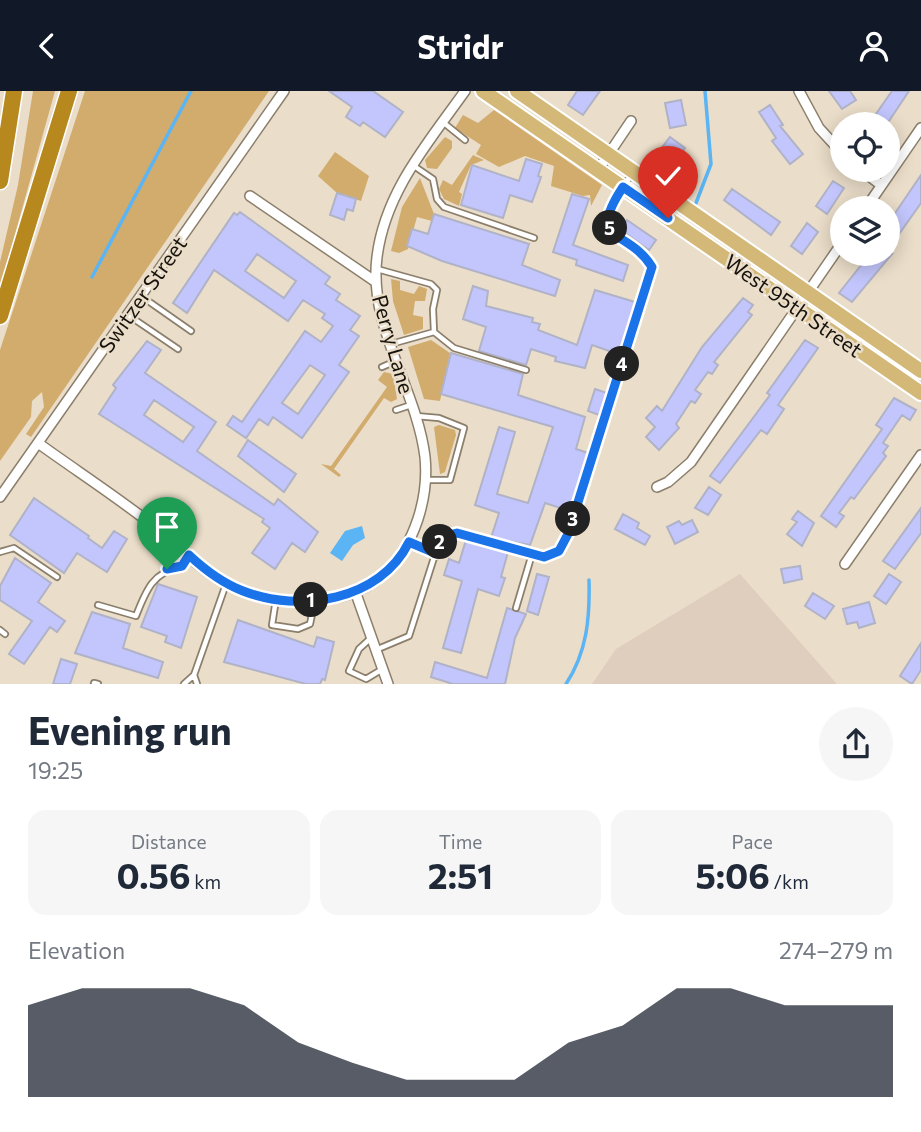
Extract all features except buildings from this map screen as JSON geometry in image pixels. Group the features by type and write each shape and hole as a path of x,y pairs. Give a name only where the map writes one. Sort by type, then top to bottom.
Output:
{"highway":[{"path":"0,181 15,91"},
{"path":"0,316 69,91"}],"main road":[{"name":"West 95th Street","path":"483,91 921,393"},
{"name":"West 95th Street","path":"517,91 921,371"},
{"path":"713,249 723,234"}],"street":[{"name":"Switzer Street","path":"0,497 284,91"},
{"name":"Perry Lane","path":"38,443 144,519 227,584 255,595 276,599 315,600 355,591 379,578 393,566 409,542 425,480 425,456 391,344 376,282 384,219 413,166 465,91"},
{"path":"799,91 819,128 830,140"},
{"path":"598,170 631,121"},
{"path":"874,196 921,128"},
{"path":"877,182 881,185"},
{"path":"250,196 376,282"},
{"path":"657,487 668,482 691,462 830,260"},
{"path":"845,564 921,455"},
{"path":"355,591 378,649 388,684"}],"lane":[{"path":"443,123 465,140"},
{"path":"413,166 433,179 437,199 444,207 534,238"},
{"path":"378,649 409,636 435,553 446,536 457,533 544,557 559,551 568,534 652,267 642,251 612,234 608,224 608,210 634,172"},
{"path":"376,269 431,284 437,290 433,309 433,332"},
{"path":"141,296 191,331"},
{"path":"128,315 178,349"},
{"path":"391,344 433,332"},
{"path":"433,332 454,348 526,370"},
{"path":"382,367 397,361"},
{"path":"396,410 411,405"},
{"path":"415,416 439,418 464,428 450,480 425,480"},
{"path":"409,542 435,553"},
{"path":"0,552 14,548 57,577"},
{"path":"516,608 533,554"},
{"path":"98,605 136,616 149,583 167,569 182,566 189,555"},
{"path":"184,684 194,675 227,584"},
{"path":"276,599 272,625 298,629 310,624 315,600"},
{"path":"0,630 5,634"},
{"path":"373,636 359,649 349,671 366,679 384,668"},
{"path":"194,675 197,684"}],"shaded area":[{"path":"33,91 55,91 0,288 0,262 18,185"},
{"path":"85,91 269,91 31,437 26,434 44,407 42,392 32,401 31,417 0,461 0,350"},
{"path":"494,110 602,185 591,206 590,195 583,196 551,186 554,166 525,156 499,167 476,154 481,145 455,128 463,115 478,123"},
{"path":"445,137 452,141 452,148 437,169 427,168 425,160"},
{"path":"335,152 369,176 361,201 337,193 318,176"},
{"path":"473,155 484,160 471,165 459,192 462,194 459,206 444,199 439,189 443,180 452,185"},
{"path":"420,178 434,214 432,221 417,217 408,249 399,253 391,251 402,207"},
{"path":"391,279 400,281 400,290 414,294 419,286 427,289 425,301 415,301 413,315 423,317 423,329 404,335 393,301"},
{"path":"431,340 450,353 440,401 424,399 408,347"},
{"path":"384,372 393,374 397,399 391,402 384,398 334,469 341,475 339,477 321,464 331,466 387,387 378,380"},
{"path":"439,425 455,430 456,435 445,472 440,474 434,427"},
{"path":"740,574 837,684 592,684 616,649"}],"water":[{"path":"362,526 365,538 353,545 342,561 330,553 345,531"}],"waterway":[{"path":"92,277 191,91"},
{"path":"696,203 711,164 705,91"},
{"path":"566,684 579,660 586,634 589,580"}],"route":[{"path":"167,569 182,566 189,555 220,580 243,591 268,598 323,600 366,587 393,566 409,542 435,553 446,536 457,533 544,557 559,551 568,534 652,267 642,251 612,234 608,224 608,210 623,187 668,218"}]}
